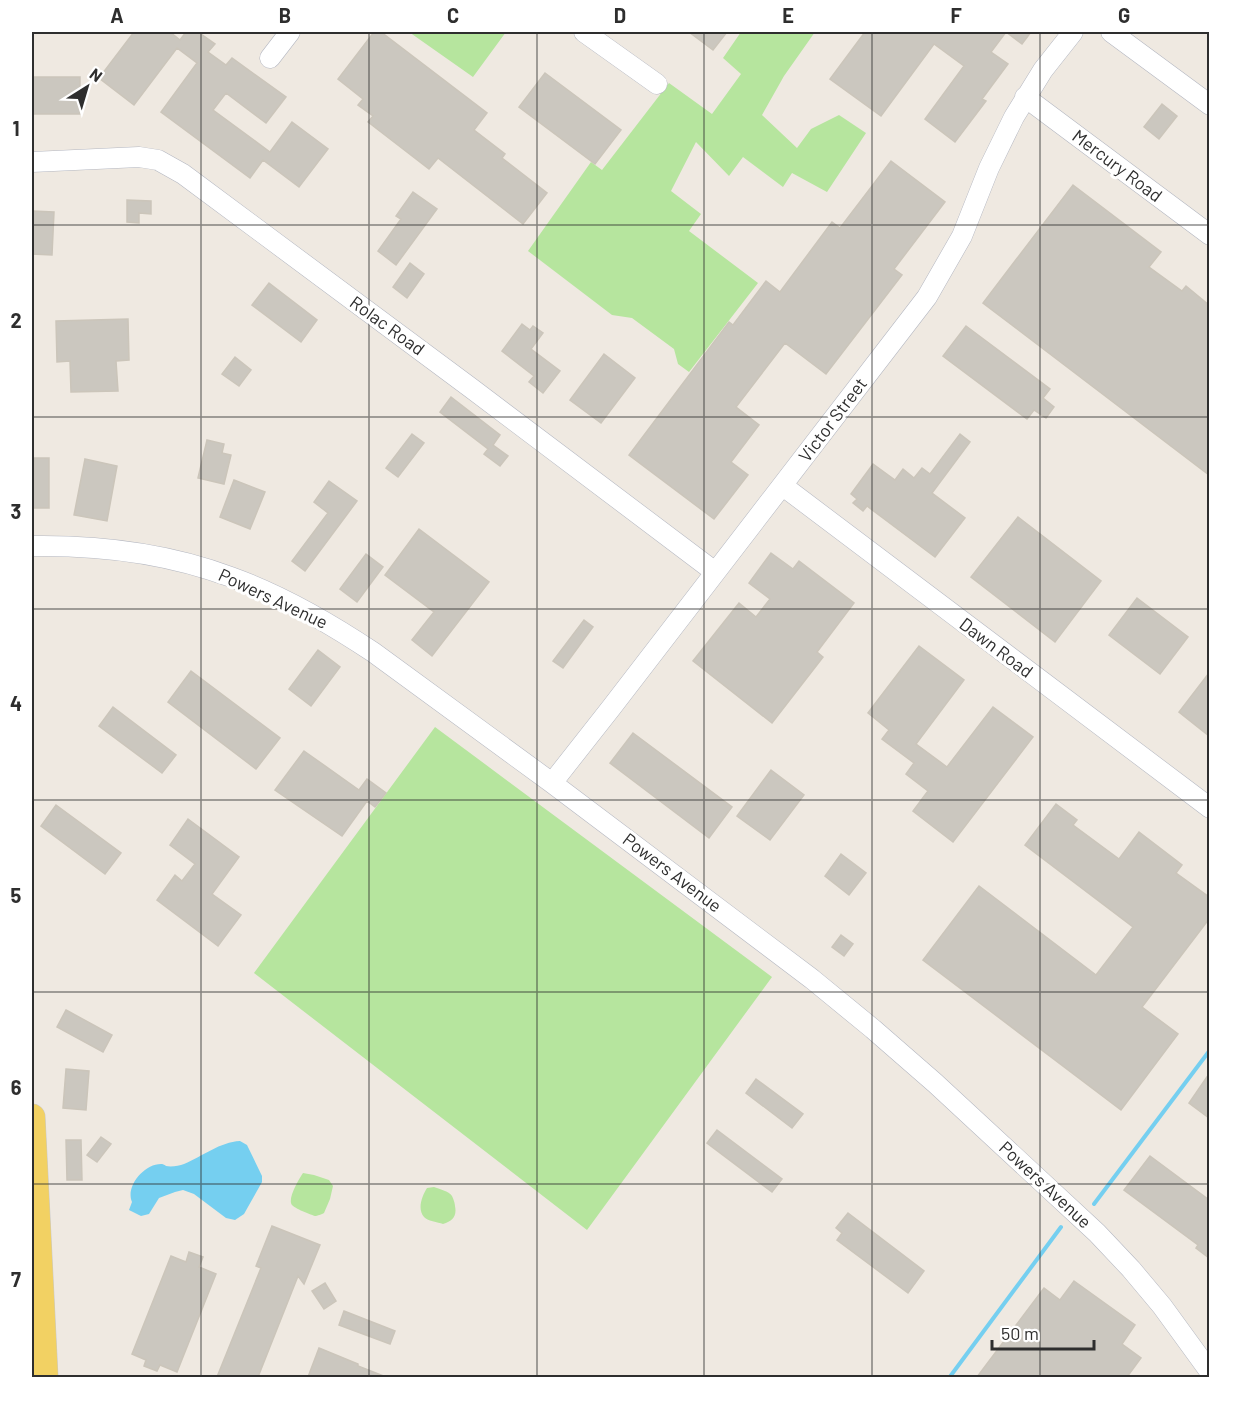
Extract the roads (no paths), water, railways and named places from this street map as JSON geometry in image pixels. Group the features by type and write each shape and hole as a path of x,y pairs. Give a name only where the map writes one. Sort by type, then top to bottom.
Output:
{"main road":[{"path":"32,1116 45,1377"}],"street":[{"path":"270,58 290,32"},
{"path":"584,32 657,84"},
{"name":"Victor Street","path":"552,783 783,486 937,281 962,236 1000,143 1025,97 1073,32"},
{"path":"1111,32 1209,105"},
{"name":"Mercury Road","path":"1025,97 1209,235"},
{"name":"Rolac Road","path":"32,162 139,157 167,164 716,572"},
{"name":"Dawn Road","path":"783,486 1209,808"},
{"name":"Powers Avenue","path":"32,546 103,548 168,559 231,577 304,609 373,652 552,783 812,979 873,1029 935,1083 1097,1233 1131,1269 1206,1358"}],"water":[{"path":"240,1141 247,1145 262,1176 262,1182 244,1214 235,1220 226,1218 194,1194 183,1190 159,1198 149,1214 141,1216 129,1210 132,1202 131,1189 138,1177 149,1167 162,1164 182,1165 219,1147"}],"waterway":[{"path":"1094,1204 1210,1050"},
{"path":"949,1378 1061,1227"}]}
